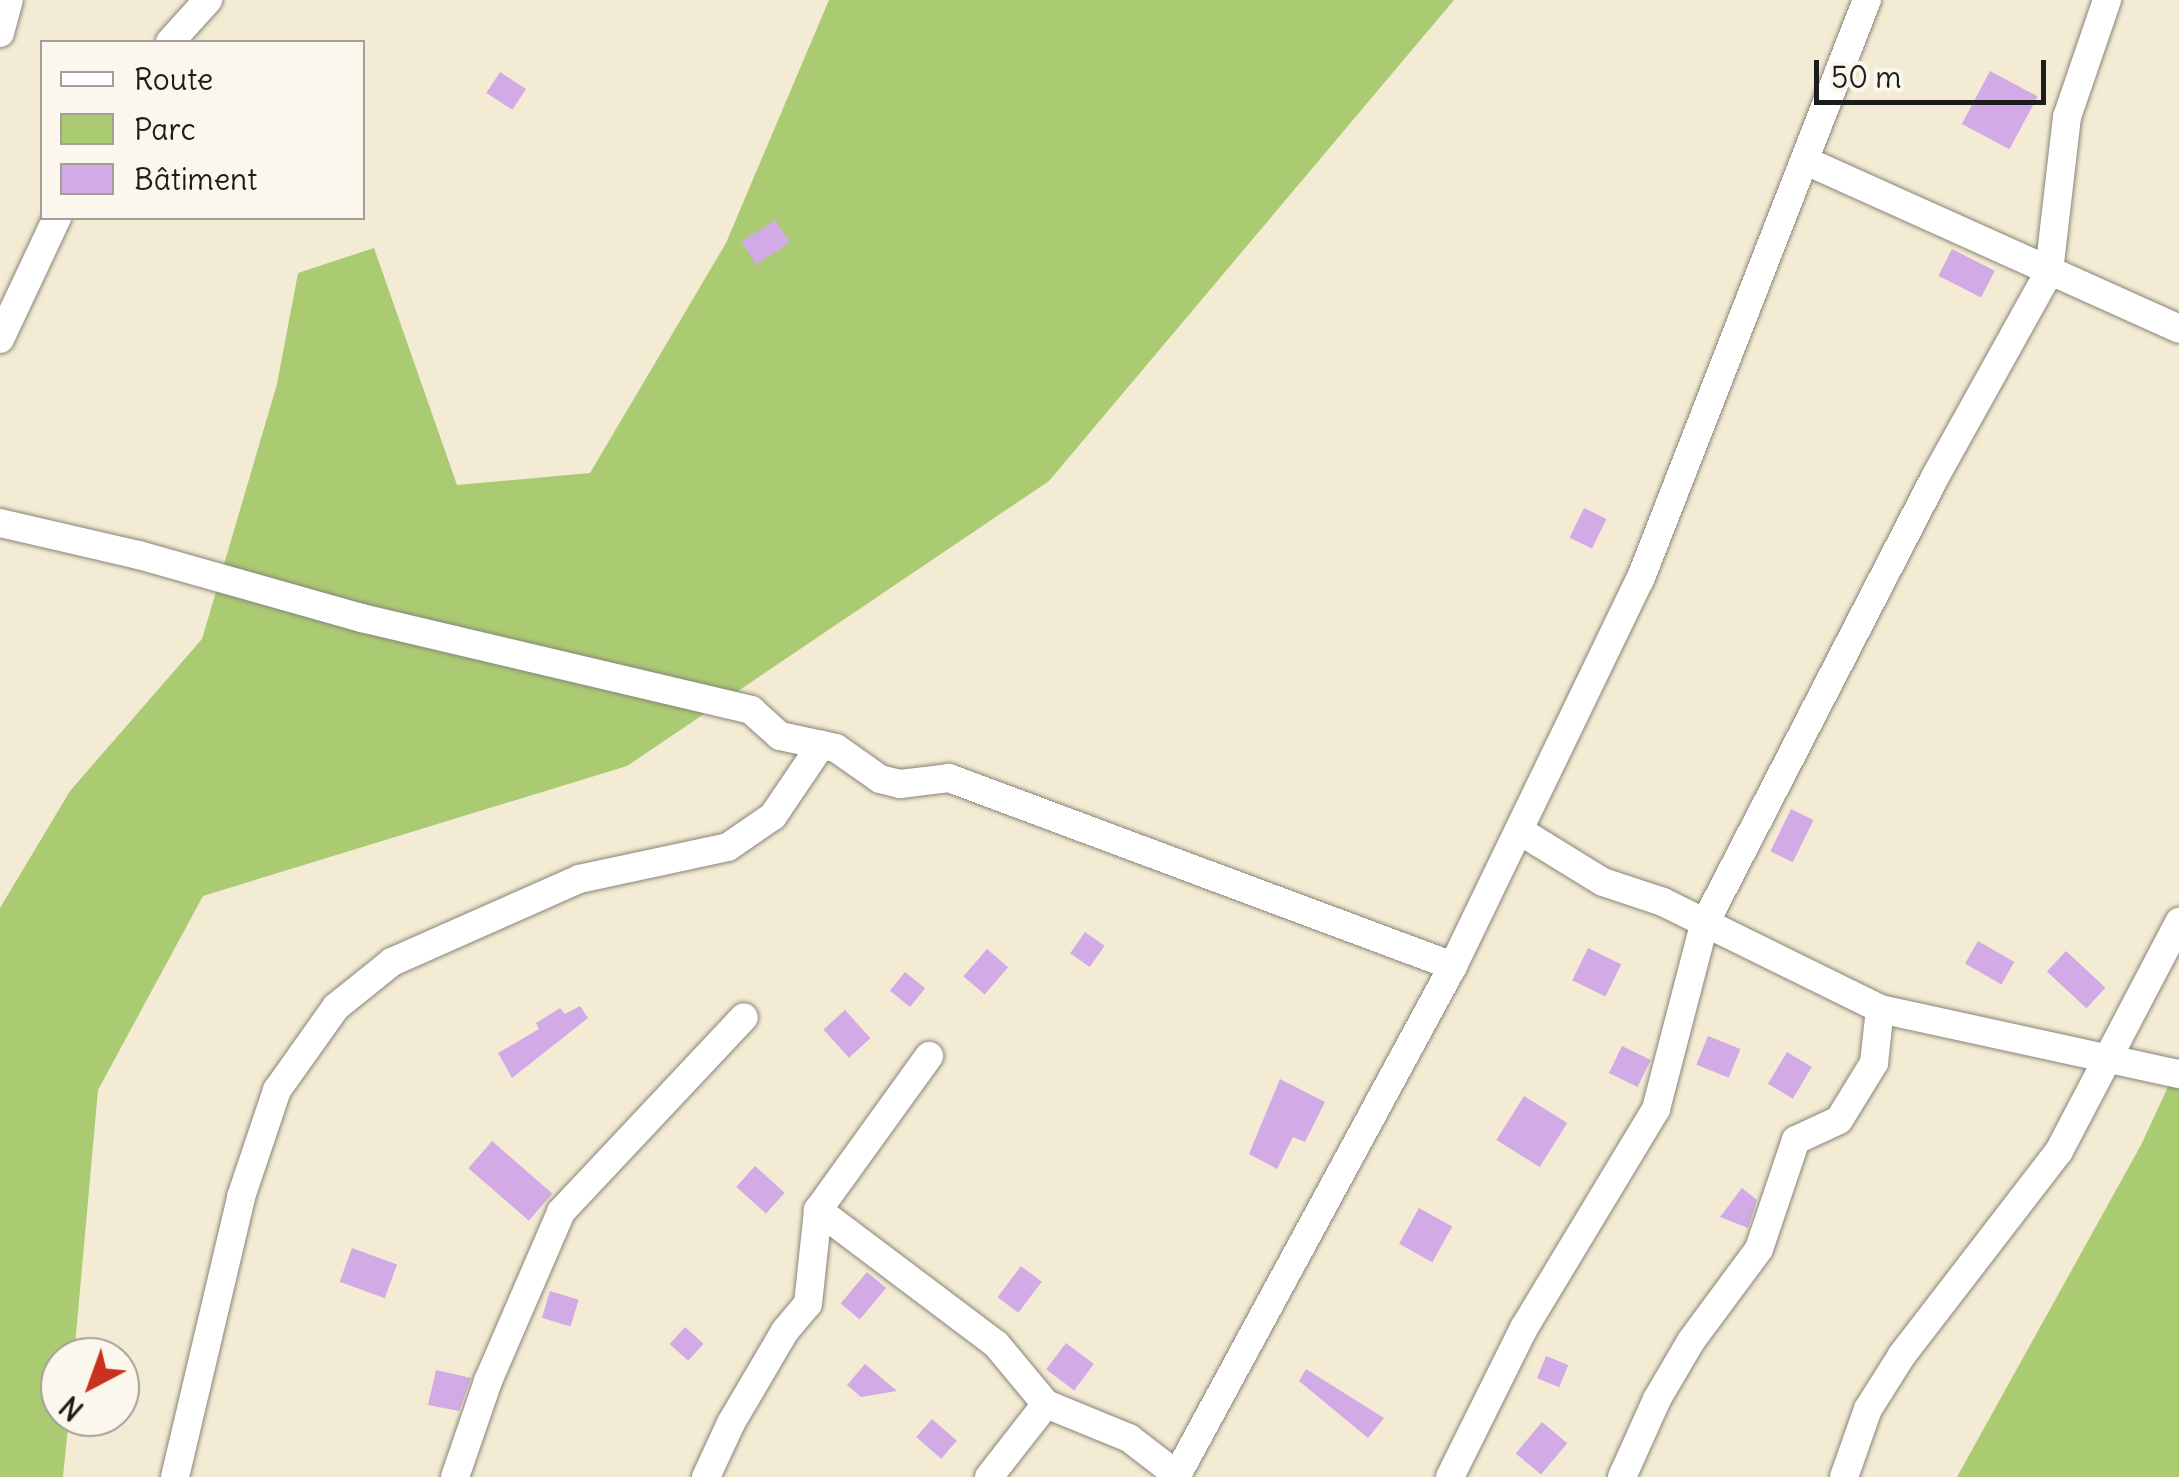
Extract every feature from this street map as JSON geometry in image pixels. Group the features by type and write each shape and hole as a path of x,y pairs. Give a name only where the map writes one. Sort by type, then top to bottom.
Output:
{"street":[{"path":"0,32 8,0"},
{"path":"172,40 208,0"},
{"path":"818,1210 996,1344 1046,1404 1129,1438 1177,1476 1453,966 1640,580 1867,0"},
{"path":"1450,1477 1524,1328 1656,1109 1704,925 1934,477 2049,272 2067,117 2107,0"},
{"path":"1806,160 2179,329"},
{"path":"0,338 57,220"},
{"path":"0,523 139,555 362,618 752,710 780,736 836,748 880,779 900,784 949,778 1453,966"},
{"path":"174,1477 240,1197 277,1090 336,1007 392,962 579,879 728,847 773,816 820,745"},
{"path":"1520,831 1602,882 1663,902 1880,1009 2179,1074"},
{"path":"1844,1477 1868,1409 1902,1355 2059,1151 2111,1060 2179,922"},
{"path":"1622,1477 1657,1399 1692,1341 1759,1249 1796,1140 1838,1120 1874,1063 1880,1009"},
{"path":"454,1477 488,1381 560,1212 744,1017"},
{"path":"706,1477 731,1423 785,1331 808,1304 818,1210 929,1056"},
{"path":"989,1477 1046,1404"}],"green space":[{"path":"829,0 1454,0 1049,481 627,766 203,896 98,1090 76,1337 40,1337 40,1437 67,1437 63,1477 0,1477 0,908 70,791 202,639 277,384 298,273 374,248 457,485 590,473 726,243"},
{"path":"2179,1063 2179,1477 1957,1477 2141,1145"}],"building":[{"path":"1990,71 2038,96 2010,149 1962,124"},
{"path":"500,72 526,89 512,110 486,93"},
{"path":"775,220 790,243 756,264 741,242"},
{"path":"1952,249 1995,271 1981,298 1938,276"},
{"path":"1584,508 1606,519 1592,549 1570,538"},
{"path":"1791,809 1813,820 1793,862 1770,851"},
{"path":"1085,932 1105,946 1090,967 1070,953"},
{"path":"1978,941 2014,962 2001,985 1965,964"},
{"path":"1588,948 1621,964 1605,997 1572,980"},
{"path":"987,949 1008,967 985,995 963,976"},
{"path":"2066,951 2105,988 2086,1008 2047,971"},
{"path":"905,972 925,988 910,1007 890,991"},
{"path":"580,1006 588,1018 512,1078 498,1053 539,1029 536,1023 560,1008 565,1014"},
{"path":"845,1010 870,1038 849,1058 823,1029"},
{"path":"1708,1036 1740,1049 1729,1078 1696,1065"},
{"path":"1622,1046 1651,1060 1638,1087 1609,1073"},
{"path":"1787,1052 1812,1067 1793,1099 1768,1084"},
{"path":"1280,1079 1325,1102 1305,1142 1293,1137 1277,1169 1249,1154"},
{"path":"1524,1096 1567,1123 1540,1167 1496,1140"},
{"path":"492,1141 552,1193 529,1221 468,1168"},
{"path":"755,1166 785,1193 766,1214 736,1187"},
{"path":"1742,1188 1757,1200 1748,1228 1720,1217"},
{"path":"1419,1208 1452,1226 1432,1262 1399,1244"},
{"path":"352,1248 397,1264 385,1298 340,1282"},
{"path":"1021,1266 1042,1282 1018,1313 998,1297"},
{"path":"867,1272 886,1288 860,1319 841,1303"},
{"path":"550,1291 579,1300 571,1327 542,1318"},
{"path":"685,1327 704,1344 688,1361 670,1344"},
{"path":"1066,1343 1094,1364 1074,1390 1046,1369"},
{"path":"1546,1356 1568,1365 1559,1387 1537,1378"},
{"path":"865,1364 897,1391 861,1397 847,1385"},
{"path":"1306,1369 1384,1418 1368,1438 1299,1381"},
{"path":"436,1370 471,1378 459,1411 428,1405"},
{"path":"932,1419 957,1441 941,1459 916,1437"},
{"path":"1542,1422 1567,1443 1541,1475 1516,1453"}]}
